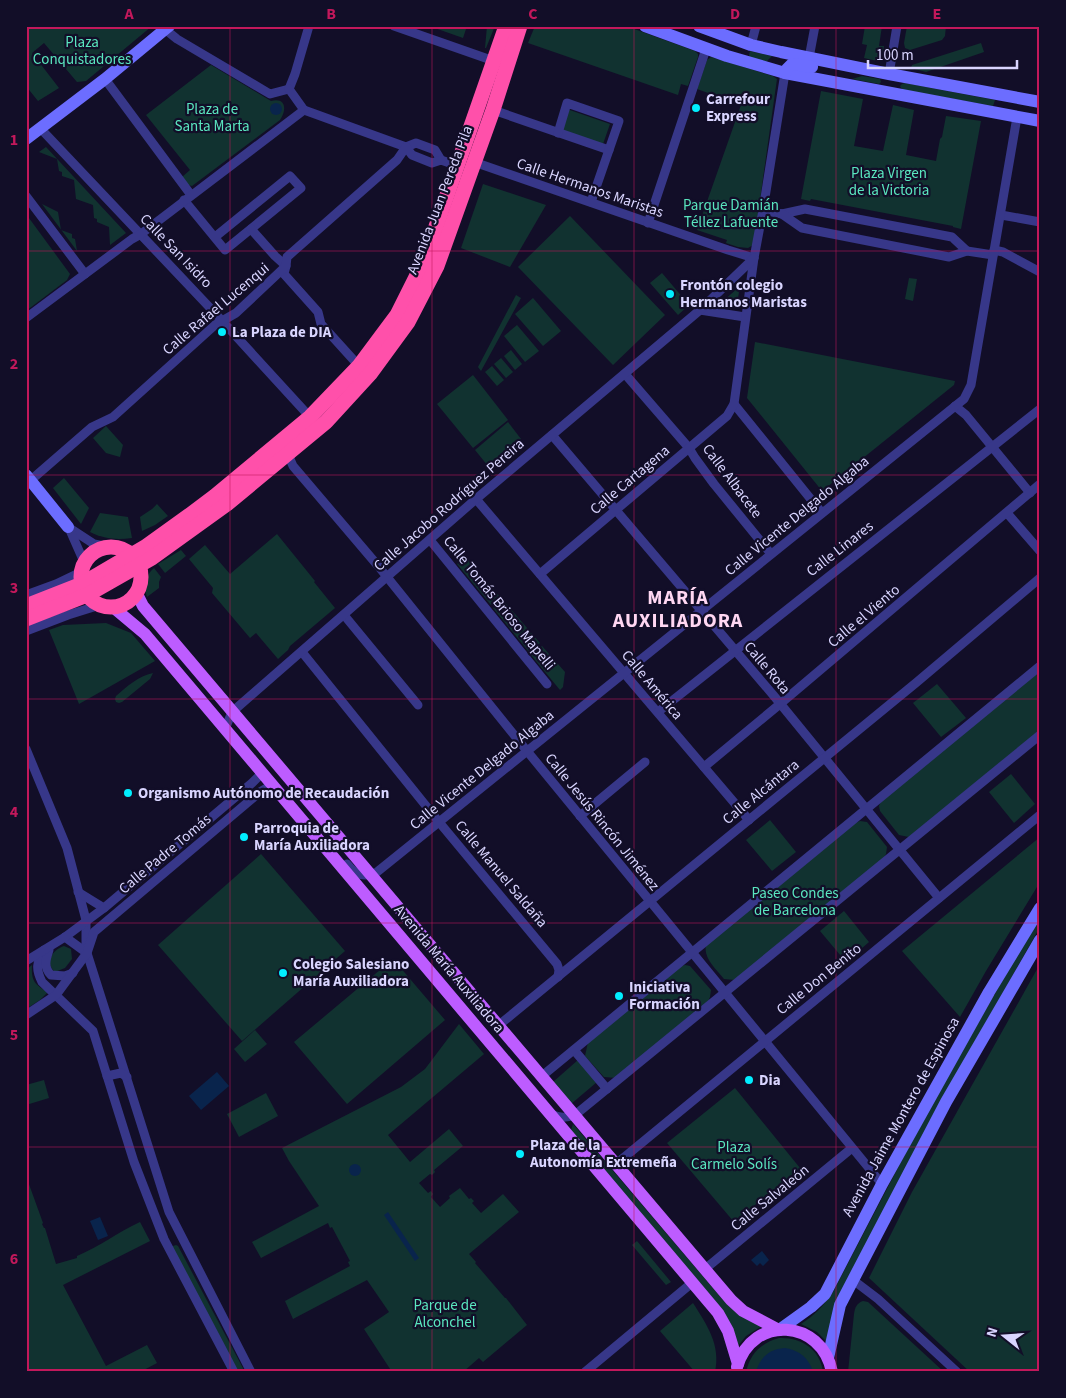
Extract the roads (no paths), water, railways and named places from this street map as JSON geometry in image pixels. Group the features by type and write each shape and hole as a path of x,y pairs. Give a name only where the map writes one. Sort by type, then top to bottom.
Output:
{"highway":[{"name":"Avenida Juan Pereda Pila","path":"136,560 145,547 215,496 310,417 360,366 397,315 424,261 506,26"},
{"name":"Avenida Juan Pereda Pila","path":"136,560 152,558 228,504 326,422 370,374 408,322 437,266 493,110 520,26"},
{"path":"26,619 83,578 94,552 99,549 121,548 136,560 142,576 137,594 127,603 107,606 93,602 83,578"},
{"path":"26,606 83,578 136,560"}],"main road":[{"name":"Avenida María Auxiliadora","path":"137,594 143,606 232,712 374,873 498,1025 731,1300 744,1311 779,1330"},
{"name":"Avenida María Auxiliadora","path":"107,606 145,634 693,1282 718,1313 728,1331 738,1368"},
{"path":"488,1040 498,1025"},
{"path":"738,1368 743,1353 754,1340 768,1332 792,1330 807,1335 820,1345 828,1358 832,1372"}],"street":[{"path":"26,138 105,79 168,28 177,40 270,94 288,89 295,74 309,26"},
{"path":"394,26 494,61"},
{"path":"645,26 712,46 740,51 751,45 756,26"},
{"path":"667,26 712,46 785,73 1040,121"},
{"path":"699,26 751,45 809,58 1040,102"},
{"path":"809,58 815,26"},
{"path":"897,26 889,74 892,85 898,94"},
{"path":"648,223 712,46"},
{"path":"822,513 734,404 754,258 786,69 794,64 847,74 855,73 862,69"},
{"path":"105,79 215,237 225,250 301,188 290,176 215,237"},
{"path":"288,89 304,110 406,147 416,143 435,150 441,160 458,166"},
{"path":"1009,96 1022,118"},
{"path":"558,133 567,103 619,121 591,202"},
{"path":"26,318 141,234 304,110"},
{"path":"493,110 609,150"},
{"path":"1022,118 1040,113"},
{"name":"Calle Vicente Delgado Algaba","path":"374,873 964,398 971,385 1001,215 1022,118"},
{"name":"Calle San Isidro","path":"40,128 222,320 310,417"},
{"name":"Calle Rafael Lucenqui","path":"28,478 92,427 113,418 215,325 236,313 286,266 287,257 393,164 406,147"},
{"name":"Calle Hermanos Maristas","path":"474,162 754,258"},
{"path":"26,196 85,274"},
{"path":"782,214 805,209 952,237 967,251"},
{"path":"763,210 782,214 802,228 949,257 967,251 1003,252 1040,272"},
{"path":"796,224 800,210"},
{"path":"1001,215 1040,222"},
{"path":"251,229 286,266 284,274 318,312 321,324 360,366"},
{"path":"956,255 959,243"},
{"name":"Calle Jacobo Rodríguez Pereira","path":"225,729 232,712 476,499 700,310 754,258"},
{"path":"700,310 746,317"},
{"name":"Calle Albacete","path":"625,374 689,448 714,484 771,554"},
{"name":"Calle Cartagena","path":"540,574 727,416 734,404"},
{"path":"955,406 966,415 1030,493"},
{"name":"Calle Linares","path":"658,712 1040,409"},
{"name":"Calle Rota","path":"552,435 780,704 939,898"},
{"name":"Calle Jesús Rincón Jiménez","path":"291,451 290,459 294,466 882,1184"},
{"path":"28,478 68,527 94,544 110,547"},
{"name":"Calle el Viento","path":"704,767 1040,484"},
{"name":"Calle América","path":"476,499 749,820"},
{"path":"1007,513 1040,551"},
{"path":"26,595 56,584 83,578 68,527"},
{"name":"Calle Tomás Brioso Mapelli","path":"430,540 547,684"},
{"name":"Calle Alcántara","path":"498,1025 825,758 1040,578"},
{"path":"26,631 68,614 107,606"},
{"path":"344,615 418,705"},
{"name":"Calle Manuel Saldaña","path":"302,652 556,964 559,970 558,977"},
{"path":"542,1076 1040,666"},
{"path":"551,1114 567,1118 575,1115 1040,735"},
{"path":"26,749 67,848 86,920 87,953 169,1212 251,1372"},
{"path":"580,816 645,762"},
{"name":"Calle Padre Tomás","path":"65,937 104,908 262,773"},
{"name":"Calle Padre Tomás","path":"87,953 94,932 260,792 272,784"},
{"name":"Calle Don Benito","path":"616,1164 1040,815"},
{"path":"304,822 312,823 354,872 361,875 374,873"},
{"path":"78,892 104,908"},
{"name":"Avenida Jaime Montero de Espinosa","path":"779,1330 811,1307 825,1294 882,1184 989,992 1040,908"},
{"path":"26,961 65,937 87,953"},
{"path":"828,1358 840,1305 946,1102 1040,940"},
{"path":"47,948 45,964 47,971 51,975 65,976 73,973"},
{"path":"47,948 38,961 37,972 42,982 93,1031 134,1162 164,1239 234,1372"},
{"path":"26,1015 56,996 87,953"},
{"path":"574,1050 607,1089"},
{"path":"107,1076 122,1073 127,1077"},
{"name":"Calle Salvaleón","path":"705,1269 852,1148"},
{"path":"164,1239 179,1232"},
{"path":"853,1280 878,1299 957,1372"},
{"path":"585,1372 693,1282"}],"water":[{"path":"274,103 278,103 282,109 278,115 274,115 270,111 270,107"},
{"path":"217,1072 229,1086 201,1110 189,1096"},
{"path":"355,1164 361,1170 355,1176 349,1170"},
{"path":"388,1212 419,1258 415,1261 384,1215"},
{"path":"100,1217 108,1236 98,1240 90,1221"},
{"path":"762,1251 769,1260 763,1266 760,1263 757,1266 751,1260"},
{"path":"785,1348 803,1356 813,1372 756,1372 760,1362 766,1355 775,1350"}],"place":[{"name":"Carrefour Express","path":"696,108"},
{"name":"Frontón colegio Hermanos Maristas","path":"670,294"},
{"name":"La Plaza de DIA","path":"222,332"},
{"name":"Organismo Autónomo de Recaudación","path":"128,793"},
{"name":"Parroquia de María Auxiliadora","path":"244,837"},
{"name":"Colegio Salesiano María Auxiliadora","path":"283,973"},
{"name":"Iniciativa Formación","path":"619,996"},
{"name":"Dia","path":"749,1080"},
{"name":"Plaza de la Autonomía Extremeña","path":"520,1154"}],"district":[{"name":"MARÍA AUXILIADORA","path":"678,610"}],"park label":[{"name":"Plaza Conquistadores","path":"82,50"},
{"name":"Plaza de Santa Marta","path":"212,118"},
{"name":"Plaza Virgen de la Victoria","path":"889,182"},
{"name":"Parque Damián Téllez Lafuente","path":"731,214"},
{"name":"Paseo Condes de Barcelona","path":"795,902"},
{"name":"Plaza Carmelo Solís","path":"734,1156"},
{"name":"Parque de Alconchel","path":"445,1314"}]}
